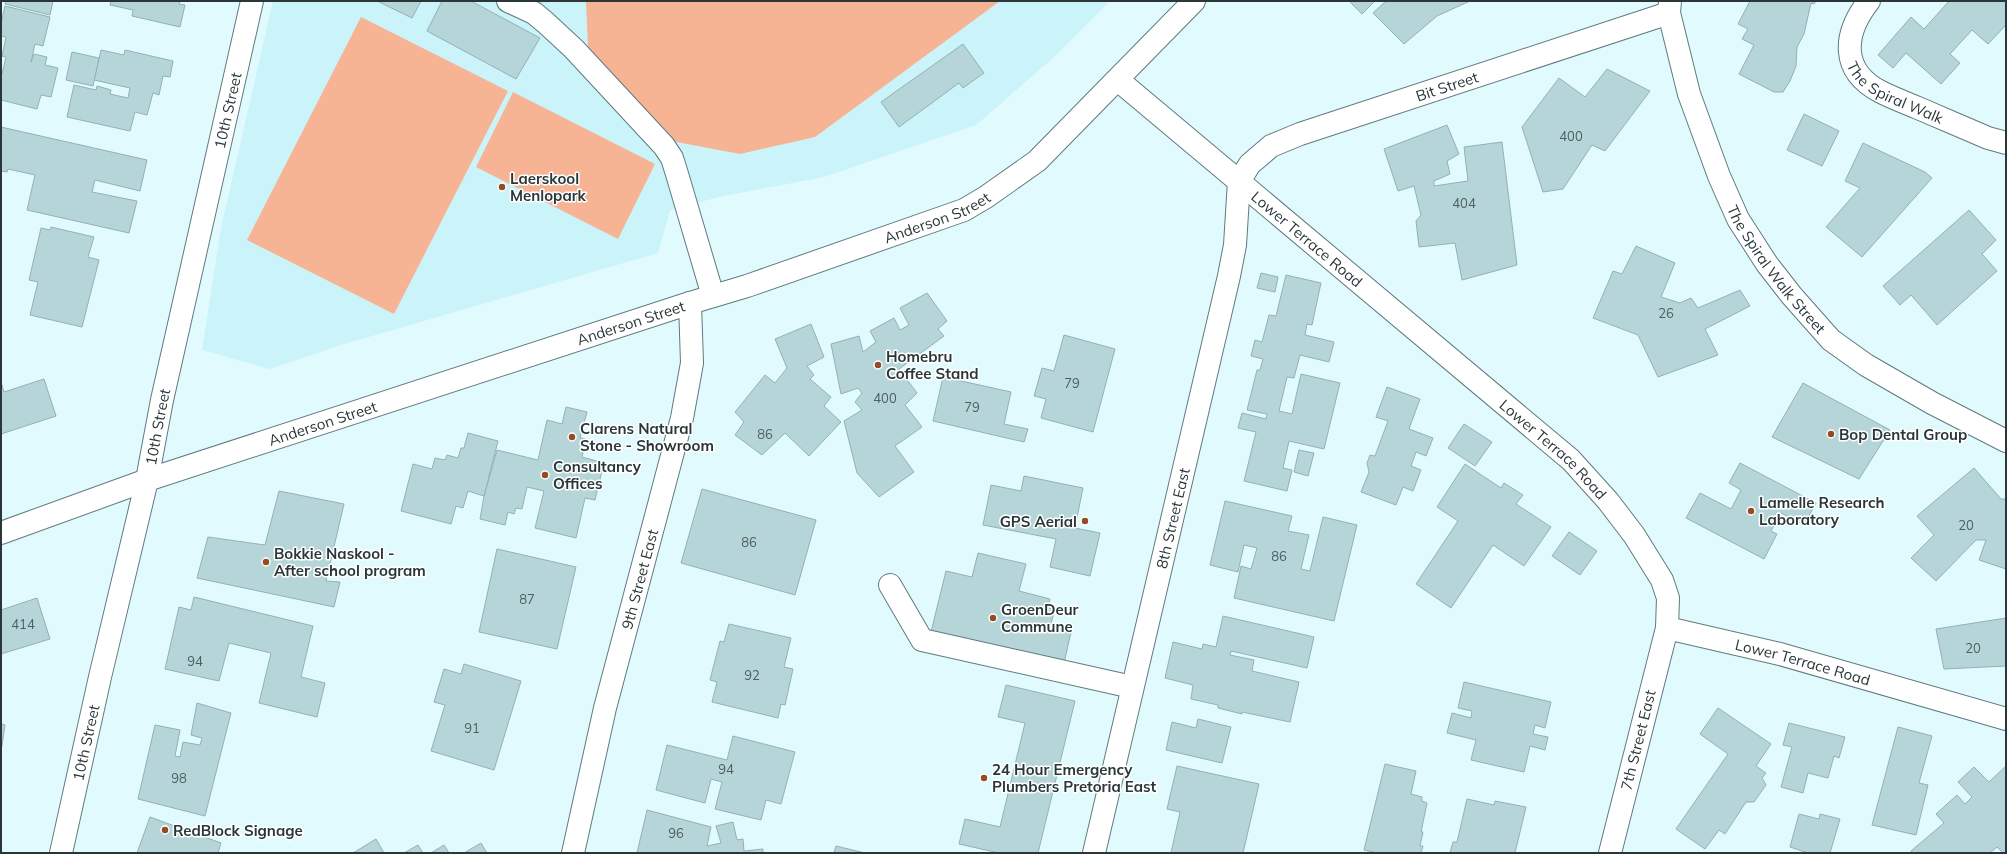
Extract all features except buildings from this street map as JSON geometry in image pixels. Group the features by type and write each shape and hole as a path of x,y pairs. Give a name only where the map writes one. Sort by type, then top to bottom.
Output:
{"street":[{"name":"10th Street","path":"61,853 100,677 147,480 162,400 252,1"},
{"path":"508,1 534,13 574,49 664,146 672,158 676,169 713,296"},
{"name":"Anderson Street","path":"1,533 147,480 690,303 747,286 964,210 986,197 1037,161 1194,1"},
{"name":"The Spiral Walk","path":"1869,1 1852,27 1849,46 1852,64 1863,80 1880,92 1988,138 2006,143"},
{"name":"Bit Street","path":"1239,181 1257,157 1271,146 1300,134 1670,7"},
{"name":"The Spiral Walk Street","path":"1670,7 1689,94 1719,176 1738,218 1767,264 1792,296 1831,340 1866,365 1932,403 2006,441"},
{"name":"Lower Terrace Road","path":"1118,80 1571,460 1621,518 1662,580 1668,598 1667,628 1780,654 2006,719"},
{"name":"8th Street East","path":"1094,853 1229,276 1234,245 1239,181"},
{"name":"9th Street East","path":"573,853 605,708 688,392 692,363 690,303"},
{"path":"890,585 922,640 1132,687"},
{"name":"7th Street East","path":"1610,853 1667,628"}],"shaded area":[{"name":"Laerskool Menlopark","path":"273,1 1110,1 1053,58 976,125 824,177 723,196 670,210 658,253 341,345 270,369 202,350 221,228"},
{"path":"586,1 1000,1 815,137 740,154 671,141 588,48"},
{"path":"361,17 508,91 394,314 247,240"},
{"path":"513,92 655,164 618,239 476,167"}],"place":[{"name":"Laerskool Menlopark","path":"502,187"},
{"name":"Homebru Coffee Stand","path":"878,365"},
{"name":"Bop Dental Group","path":"1831,434"},
{"name":"Clarens Natural Stone - Showroom","path":"572,437"},
{"name":"Consultancy Offices","path":"545,475"},
{"name":"Lamelle Research Laboratory","path":"1751,511"},
{"name":"GPS Aerial","path":"1085,521"},
{"name":"Bokkie Naskool - After school program","path":"266,562"},
{"name":"GroenDeur Commune","path":"993,618"},
{"name":"24 Hour Emergency Plumbers Pretoria East","path":"984,778"},
{"name":"RedBlock Signage","path":"165,830"}]}
